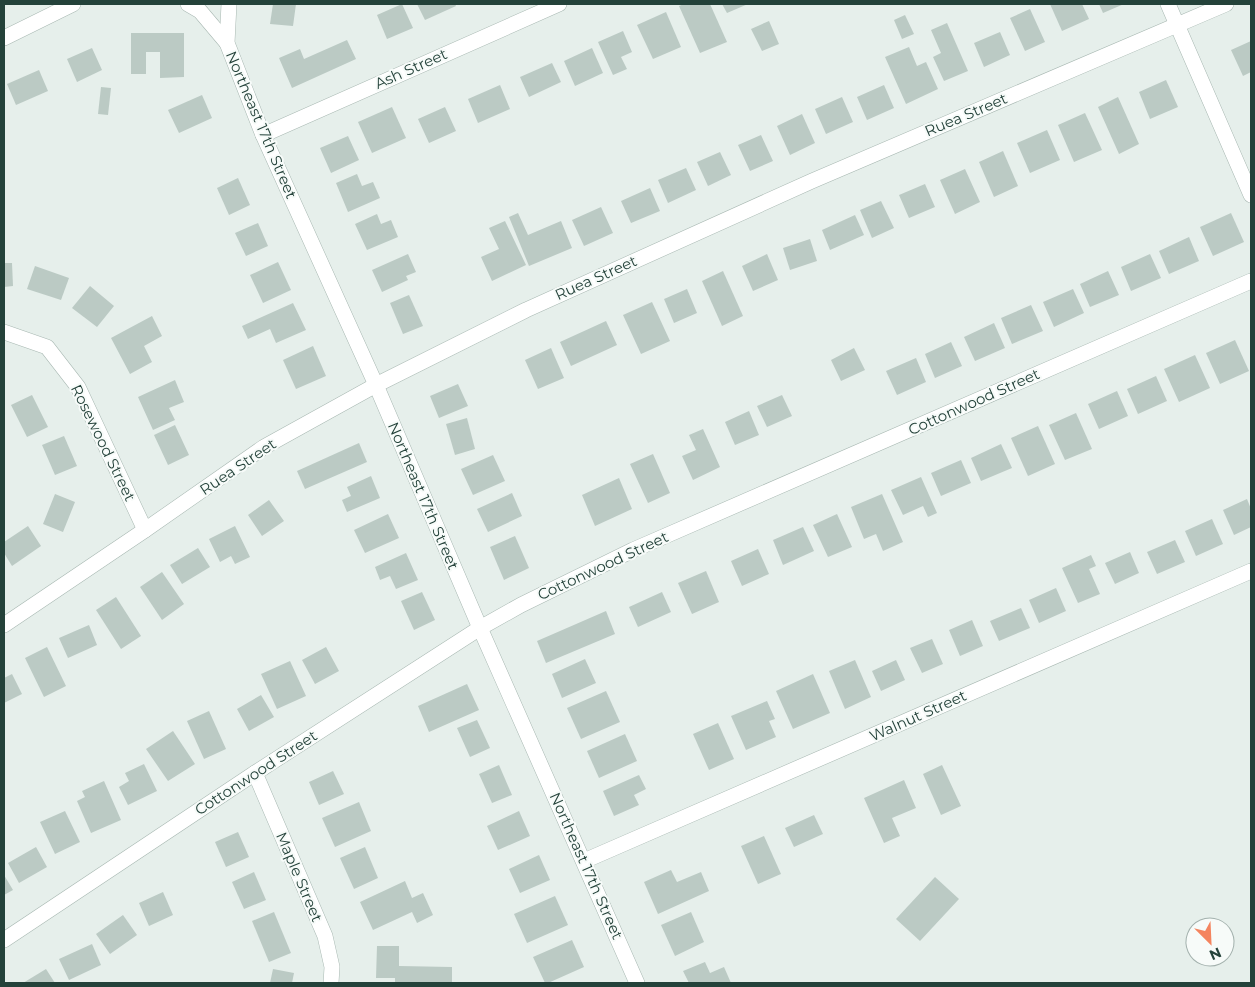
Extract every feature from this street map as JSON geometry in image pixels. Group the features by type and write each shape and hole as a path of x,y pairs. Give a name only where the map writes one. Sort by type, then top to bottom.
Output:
{"street":[{"path":"4,38 73,4"},
{"path":"188,4 200,11 227,43"},
{"name":"Northeast 17th Street","path":"229,4 227,43 263,135 376,384 480,628 637,983"},
{"name":"Ash Street","path":"263,135 559,4"},
{"path":"1168,4 1251,195"},
{"name":"Ruea Street","path":"4,625 264,447 376,384 526,310 785,193 1226,4"},
{"name":"Cottonwood Street","path":"4,940 254,773 480,628 521,605 633,550 1251,281"},
{"name":"Rosewood Street","path":"4,332 47,347 78,387 145,530"},
{"name":"Walnut Street","path":"584,861 1251,571"},
{"name":"Maple Street","path":"254,773 325,936 332,967 331,983"}],"building":[{"path":"273,4 296,4 293,26 270,24"},
{"path":"402,4 413,28 387,39 377,15"},
{"path":"417,4 455,4 456,6 425,20"},
{"path":"684,4 710,4 727,42 700,53 679,6"},
{"path":"722,4 748,4 727,13"},
{"path":"1050,4 1082,4 1089,19 1062,31"},
{"path":"1099,4 1124,4 1103,13"},
{"path":"1030,9 1045,42 1025,51 1010,18"},
{"path":"666,12 681,47 653,59 637,25"},
{"path":"905,15 914,34 902,39 894,20"},
{"path":"769,21 779,44 762,51 751,29"},
{"path":"947,23 968,71 944,81 933,57 941,53 931,30"},
{"path":"623,31 632,52 621,57 627,69 613,75 598,42"},
{"path":"1000,32 1010,55 984,67 974,43"},
{"path":"131,33 184,33 184,77 160,78 160,52 146,52 146,74 131,74"},
{"path":"347,40 356,59 292,88 279,58 300,49 304,59"},
{"path":"1251,41 1251,72 1243,76 1231,50"},
{"path":"909,47 917,66 926,62 938,89 906,104 885,57"},
{"path":"92,48 102,70 77,82 67,59"},
{"path":"592,48 603,73 575,86 564,61"},
{"path":"552,63 561,82 529,97 520,77"},
{"path":"39,70 48,91 16,105 7,84"},
{"path":"1166,80 1178,107 1150,119 1139,92"},
{"path":"500,85 510,109 478,123 468,99"},
{"path":"884,85 894,108 867,120 857,97"},
{"path":"101,87 111,88 108,115 98,114"},
{"path":"202,95 212,118 179,133 168,110"},
{"path":"842,97 853,122 826,134 815,109"},
{"path":"1118,97 1139,144 1119,154 1098,107"},
{"path":"392,107 406,138 372,153 358,122"},
{"path":"445,107 456,131 429,143 418,119"},
{"path":"1085,113 1102,150 1074,162 1058,125"},
{"path":"802,114 815,143 790,155 777,126"},
{"path":"1047,130 1060,160 1030,173 1017,143"},
{"path":"761,135 773,161 750,171 738,145"},
{"path":"348,136 359,160 331,173 320,148"},
{"path":"1003,151 1018,186 994,197 979,162"},
{"path":"720,152 731,175 708,186 697,162"},
{"path":"686,168 696,190 668,203 658,180"},
{"path":"965,169 980,202 955,214 940,180"},
{"path":"357,174 362,186 373,182 380,198 348,212 336,183"},
{"path":"238,178 250,205 229,215 217,188"},
{"path":"925,184 935,207 909,218 899,195"},
{"path":"650,188 660,211 631,223 621,201"},
{"path":"881,201 894,228 872,238 860,210"},
{"path":"601,207 613,233 584,246 572,220"},
{"path":"518,213 528,235 561,221 572,248 529,266 509,217"},
{"path":"1231,213 1244,242 1213,256 1200,227"},
{"path":"377,214 381,224 391,220 398,237 367,250 355,224"},
{"path":"855,215 864,235 830,250 822,230"},
{"path":"505,221 526,265 492,281 481,257 499,249 489,228"},
{"path":"258,223 268,246 246,256 235,233"},
{"path":"1189,237 1199,261 1169,274 1159,251"},
{"path":"810,239 817,261 790,270 783,248"},
{"path":"408,254 416,272 406,276 408,280 382,292 372,270"},
{"path":"767,254 778,280 753,291 742,266"},
{"path":"1150,254 1161,278 1131,291 1121,267"},
{"path":"278,262 291,290 263,303 250,275"},
{"path":"4,263 12,263 13,286 4,287"},
{"path":"35,266 69,278 61,300 27,289"},
{"path":"723,271 743,316 722,326 702,281"},
{"path":"1108,271 1119,295 1090,307 1080,284"},
{"path":"90,286 114,306 97,327 72,308"},
{"path":"687,289 697,313 674,323 664,299"},
{"path":"1073,289 1084,313 1054,327 1043,302"},
{"path":"409,295 423,326 403,334 390,303"},
{"path":"652,302 670,341 641,354 623,315"},
{"path":"293,303 306,330 276,343 270,329 248,339 242,326"},
{"path":"1031,305 1043,331 1012,344 1001,318"},
{"path":"152,316 162,336 144,346 152,362 130,374 111,338"},
{"path":"606,321 617,345 571,366 560,342"},
{"path":"994,323 1005,348 975,361 964,337"},
{"path":"1235,340 1249,371 1220,384 1206,353"},
{"path":"951,342 962,366 935,378 925,354"},
{"path":"313,346 326,376 296,389 283,360"},
{"path":"551,348 564,378 538,389 525,360"},
{"path":"854,348 865,370 841,381 831,360"},
{"path":"1195,355 1210,388 1179,402 1164,369"},
{"path":"916,358 926,382 897,395 886,371"},
{"path":"1156,376 1167,401 1138,414 1127,389"},
{"path":"175,380 184,402 169,408 175,420 153,430 138,397"},
{"path":"458,384 468,406 439,418 430,396"},
{"path":"1117,391 1128,416 1099,429 1088,404"},
{"path":"32,395 48,427 27,437 11,405"},
{"path":"782,395 792,416 767,427 757,406"},
{"path":"749,411 759,435 735,445 725,422"},
{"path":"1076,413 1092,449 1065,460 1049,425"},
{"path":"467,418 475,449 455,455 446,424"},
{"path":"175,425 189,455 168,465 154,435"},
{"path":"1038,426 1055,464 1028,476 1011,438"},
{"path":"703,429 720,467 693,480 682,456 696,450 689,435"},
{"path":"64,436 77,466 55,475 42,445"},
{"path":"359,443 367,462 305,489 297,471"},
{"path":"1001,444 1012,468 981,481 971,458"},
{"path":"653,454 670,493 648,503 630,464"},
{"path":"493,455 505,481 473,495 461,469"},
{"path":"961,460 971,483 941,496 931,473"},
{"path":"371,476 380,498 347,512 342,500 351,496 347,487"},
{"path":"921,477 937,513 928,517 923,506 903,515 891,490"},
{"path":"619,478 632,509 595,526 582,495"},
{"path":"512,493 522,516 488,532 477,509"},
{"path":"55,494 75,502 63,532 43,524"},
{"path":"882,494 903,542 883,551 876,534 864,539 851,507"},
{"path":"1247,499 1251,509 1251,527 1234,535 1223,510"},
{"path":"269,500 284,521 262,536 248,515"},
{"path":"388,514 399,538 365,553 354,530"},
{"path":"837,514 852,547 828,557 813,525"},
{"path":"1212,519 1223,544 1196,556 1185,531"},
{"path":"28,526 41,546 12,566 4,553 4,542"},
{"path":"235,526 250,557 235,564 231,556 220,562 209,539"},
{"path":"803,527 814,551 783,565 773,540"},
{"path":"515,536 529,568 504,580 490,547"},
{"path":"1175,540 1185,562 1157,574 1147,552"},
{"path":"198,548 210,567 182,584 170,565"},
{"path":"758,549 769,574 742,586 731,561"},
{"path":"1130,552 1139,573 1115,584 1105,563"},
{"path":"406,553 418,580 396,589 390,576 380,580 375,567"},
{"path":"1091,555 1096,566 1089,569 1100,594 1078,603 1062,568"},
{"path":"706,571 719,602 692,614 678,583"},
{"path":"162,572 184,604 162,620 140,587"},
{"path":"1056,588 1066,611 1039,623 1029,600"},
{"path":"422,592 435,620 414,630 401,601"},
{"path":"662,592 671,612 638,627 629,607"},
{"path":"116,597 141,636 121,649 96,610"},
{"path":"1021,608 1030,628 999,641 990,621"},
{"path":"606,611 615,634 546,663 537,641"},
{"path":"972,620 983,646 960,656 949,630"},
{"path":"89,625 97,645 68,658 59,638"},
{"path":"932,639 943,664 922,673 910,648"},
{"path":"47,647 66,686 44,697 25,658"},
{"path":"326,647 339,671 315,684 302,660"},
{"path":"585,659 596,683 562,698 552,674"},
{"path":"855,660 871,697 845,709 829,671"},
{"path":"896,660 905,680 881,691 872,671"},
{"path":"290,661 306,696 277,709 261,674"},
{"path":"12,674 22,694 4,703 4,678"},
{"path":"813,674 830,713 793,729 776,691"},
{"path":"467,684 479,710 429,732 418,706"},
{"path":"606,691 620,722 581,739 567,708"},
{"path":"261,695 274,717 249,731 237,709"},
{"path":"767,701 775,719 769,721 776,737 746,750 731,716"},
{"path":"209,711 226,749 204,759 187,721"},
{"path":"477,720 490,748 470,757 457,728"},
{"path":"718,723 734,759 709,770 693,734"},
{"path":"173,731 195,764 168,781 146,749"},
{"path":"625,734 637,761 599,778 587,751"},
{"path":"144,764 157,791 128,805 119,787 129,781 125,773"},
{"path":"499,765 512,795 492,803 479,774"},
{"path":"942,765 961,806 941,815 923,774"},
{"path":"333,771 344,794 319,805 309,782"},
{"path":"639,775 646,789 634,795 639,805 614,816 603,791"},
{"path":"904,780 916,808 892,818 900,836 884,843 864,798"},
{"path":"104,781 121,820 91,833 77,801 85,797 82,791"},
{"path":"359,802 371,831 335,847 322,818"},
{"path":"65,811 80,842 55,854 40,822"},
{"path":"519,811 530,836 498,850 487,826"},
{"path":"814,815 823,834 794,847 785,828"},
{"path":"238,832 249,857 226,867 215,842"},
{"path":"764,836 781,874 758,884 741,846"},
{"path":"36,847 47,867 19,883 8,863"},
{"path":"365,847 378,878 354,889 340,858"},
{"path":"539,855 550,880 520,893 509,869"},
{"path":"671,870 677,882 701,872 709,891 658,914 644,882"},
{"path":"254,872 266,900 244,909 232,882"},
{"path":"4,875 13,890 4,895"},
{"path":"935,877 959,899 920,941 896,919"},
{"path":"405,881 412,898 423,893 433,915 417,923 412,912 373,930 360,902"},
{"path":"163,892 173,915 149,926 139,903"},
{"path":"555,896 568,925 527,943 514,914"},
{"path":"274,912 291,953 269,962 252,921"},
{"path":"691,912 704,942 675,956 661,925"},
{"path":"123,915 137,935 110,954 96,934"},
{"path":"572,940 584,967 545,983 533,957"},
{"path":"92,944 101,965 69,980 59,959"},
{"path":"377,946 399,946 399,966 452,967 452,983 395,983 395,978 376,978"},
{"path":"705,962 710,973 724,967 731,983 689,983 683,971"},
{"path":"46,969 55,983 23,983"},
{"path":"273,969 294,973 292,983 270,983"}]}
